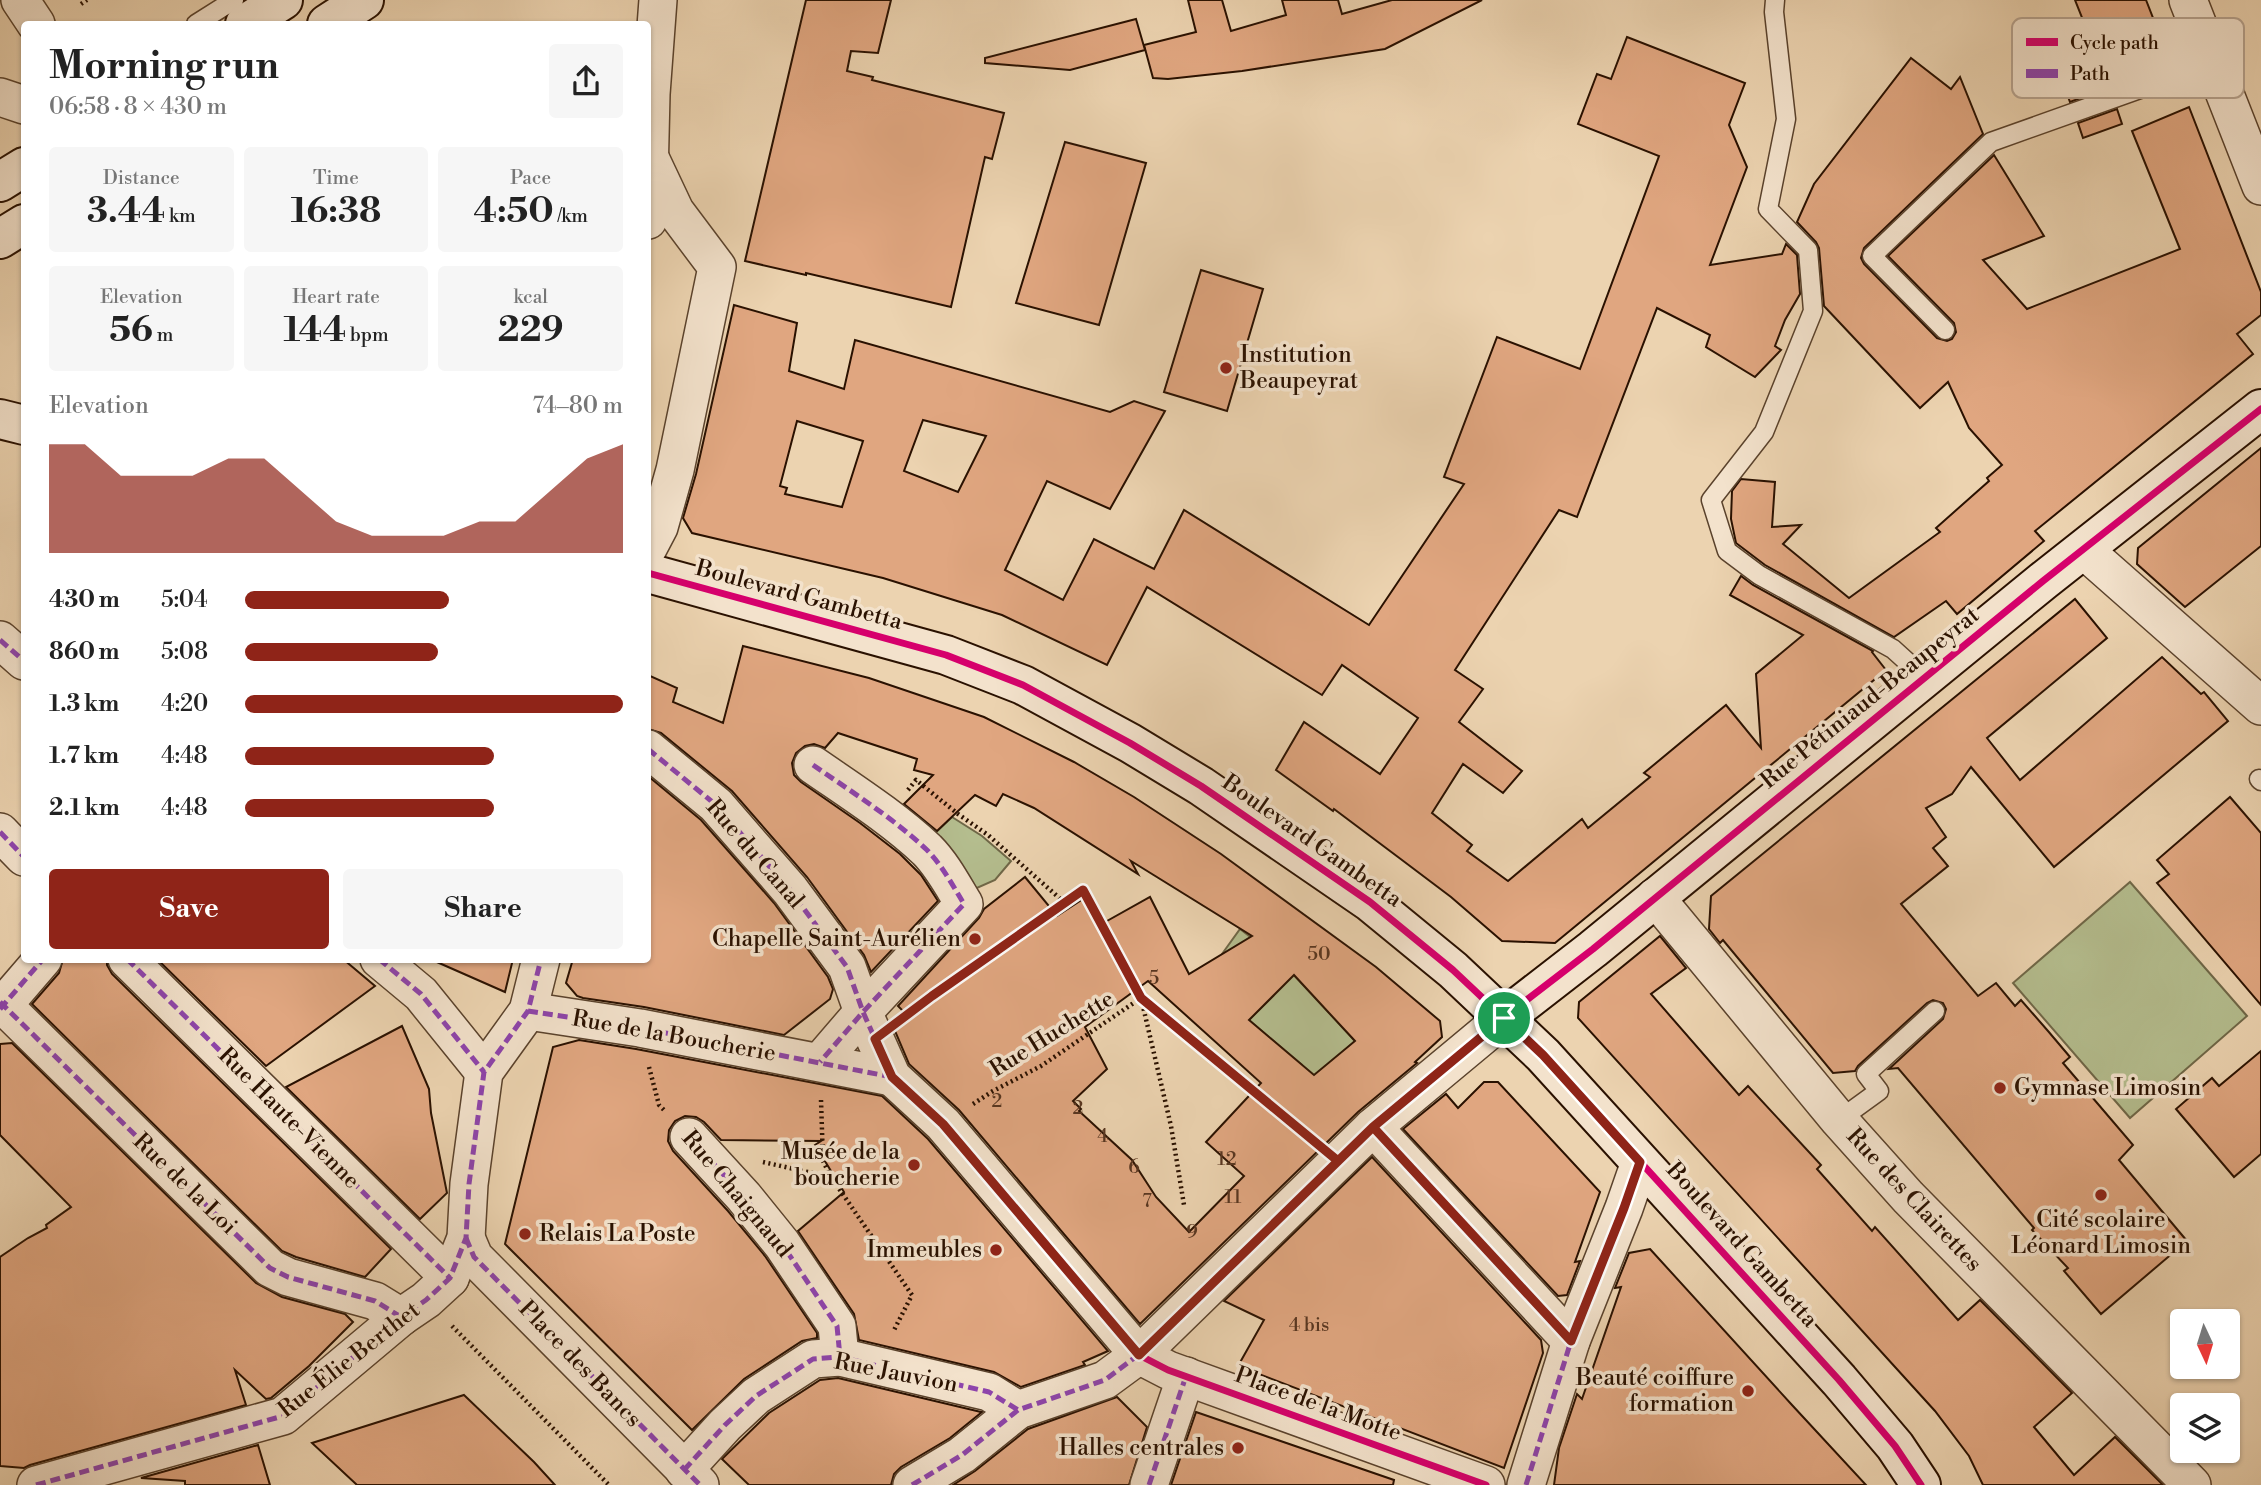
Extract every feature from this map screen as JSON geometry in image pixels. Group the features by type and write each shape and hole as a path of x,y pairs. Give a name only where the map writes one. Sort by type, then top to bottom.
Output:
{"main road":[{"path":"250,21 283,0"},
{"path":"334,21 364,0"},
{"path":"0,182 21,169"},
{"path":"0,239 21,225"},
{"name":"Rue Pétiniaud-Beaupeyrat","path":"1504,1018 1593,949 2261,408"},
{"path":"0,419 21,424"},
{"name":"Boulevard Gambetta","path":"651,574 946,655 1023,685 1201,786 1370,902 1453,970 1543,1055 1839,1380 1895,1446 1921,1485"}],"street":[{"path":"20,0 34,21"},
{"path":"651,94 658,0"},
{"path":"2188,0 2195,18"},
{"path":"0,97 21,104"},
{"path":"2227,98 2261,186"},
{"path":"651,160 675,211 717,267 675,470 659,527 651,542"},
{"path":"2084,550 2261,706"},
{"path":"0,640 21,658"},
{"name":"Rue du Canal","path":"651,751 716,805 790,890 847,967 863,1012 892,1077"},
{"path":"813,765 887,816 929,852 964,904 820,1062"},
{"path":"0,832 21,854"},
{"name":"Rue des Clairettes","path":"1655,897 1839,1120 1908,1197 2192,1485"},
{"path":"1,1006 39,963"},
{"name":"Rue Haute-Vienne","path":"131,963 426,1299"},
{"path":"384,963 421,994 484,1072 528,1011 540,963"},
{"name":"Rue de la Loi","path":"1,1006 271,1268 288,1277 375,1301 426,1299"},
{"name":"Rue de la Boucherie","path":"528,1011 640,1028 892,1077"},
{"path":"912,1485 962,1455 1018,1410 1105,1380 1139,1355 1373,1127 1504,1018"},
{"name":"Rue Élie Berthet","path":"36,1485 283,1416 426,1299 466,1238 469,1184 484,1072"},
{"path":"892,1077 943,1124 1139,1355"},
{"path":"1373,1127 1571,1341"},
{"name":"Rue Chaignaud","path":"689,1137 782,1244 837,1326 841,1357"},
{"path":"1527,1485 1571,1341 1640,1162"},
{"name":"Place des Bancs","path":"466,1238 474,1257 692,1477"},
{"name":"Place de la Motte","path":"1139,1355 1185,1376 1486,1485"},
{"name":"Rue Jauvion","path":"692,1477 725,1425 756,1396 813,1359 841,1357 877,1364 989,1392 1018,1410"},
{"path":"1149,1485 1185,1376"}],"lane":[{"path":"201,21 233,0"},
{"path":"1775,0 1774,12 1786,119 1768,209 1808,250 1813,311 1764,432 1711,500 1727,551 1759,575 1893,649 1925,678"},
{"path":"1945,330 1872,256 1991,142 2115,98"},
{"path":"1839,1120 1879,1091 1866,1074 1935,1011"}],"path":[{"path":"81,4 87,0"},
{"path":"916,780 988,835 1065,902"},
{"path":"922,1003 1083,890 1141,998 1171,1126 1184,1205"},
{"path":"820,1062 823,1161 831,1177 912,1295 877,1364"},
{"path":"720,1170 758,1161 831,1177"},
{"path":"426,1299 609,1485"}],"green space":[{"path":"952,817 982,836 1011,861 995,880 970,891 930,838"},
{"path":"2130,882 2247,1016 2130,1118 2013,983"},
{"path":"1240,929 1279,959 1355,1041 1299,1093 1302,1065 1249,1020 1273,996 1222,954"}],"building":[{"path":"806,0 891,0 878,53 851,51 847,71 873,77 872,80 1004,113 992,159 985,157 951,307 745,261"},
{"path":"1188,0 1222,0 1231,31 1286,15 1282,0 1338,0 1342,14 1392,0 1482,0 1385,49 1242,71 1168,79 1153,78 1144,45 1196,32"},
{"path":"2075,0 2146,0 2153,18 2082,18"},
{"path":"1136,19 1145,50 1070,70 985,63 985,58"},
{"path":"1627,37 1745,83 1729,125 1747,167 1710,265 1782,254 1786,244 1797,255 1800,294 1785,320 1775,346 1781,350 1755,377 1706,347 1710,335 1657,308 1577,517 1559,510 1455,670 1483,689 1459,722 1522,771 1503,793 1463,764 1432,813 1472,845 1467,851 1508,881 1582,819 1588,828 1650,777 1644,773 1726,705 1761,748 1756,674 1803,635 1730,595 1741,576 1873,651 1886,670 1555,943 1502,941 1451,897 1334,809 1333,811 1276,770 1304,722 1380,774 1418,718 1342,665 1322,695 1147,587 1107,665 1002,615 883,578 692,533 683,518 696,474 734,305 797,323 789,371 844,389 855,340 1110,412 1134,401 1165,411 1110,509 1047,481 1005,570 1063,600 1094,539 1154,569 1184,510 1369,625 1464,484 1444,477 1497,337 1580,369 1659,156 1578,124 1597,74 1611,79","holes":["923,420 986,436 958,492 904,471","797,421 863,441 842,507 785,494 787,488 780,486"]},
{"path":"1911,58 1951,89 1960,77 1983,134 1864,248 1861,258 1937,338 1947,341 1952,339 1956,332 1954,323 1888,256 1994,155 2044,236 1983,260 2027,309 2180,249 2132,131 2189,107 2261,292 2261,315 2237,334 2253,354 2035,531 2044,541 1957,614 1946,601 1894,637 1765,565 1736,543 1731,519 1732,491 1741,479 1775,482 1772,527 1801,525 1783,544 1849,598 1940,532 1936,528 1989,481 1987,478 2002,465 1969,428 1948,382 1920,408 1824,306 1819,248 1797,222 1814,184"},
{"path":"2117,109 2122,124 2083,138 2078,123"},
{"path":"1065,142 1146,163 1099,325 1016,303"},
{"path":"1201,270 1263,289 1227,411 1164,392"},
{"path":"2261,448 2261,546 2185,607 2137,564 2138,548"},
{"path":"2075,599 2107,638 1987,738 2020,780 2162,657 2201,694 2204,692 2228,721 2054,867 1971,767 1952,794 1926,808 1946,837 1933,848 1948,866 1901,904 1978,996 1996,983 2015,1006 2021,1000 2048,1031 2070,1057 2063,1063 2133,1145 2119,1160 2187,1241 2101,1314 2064,1271 2068,1268 2032,1230 2034,1228 1898,1068 1889,1069 1943,1019 1946,1009 1943,1003 1933,1000 1927,1003 1855,1071 1833,1073 1723,940 1720,943 1709,929 1711,896"},
{"path":"743,646 869,678 984,717 1074,762 1134,797 1221,854 1376,967 1440,1021 1442,1037 1415,1062 1417,1063 1358,1112 1140,1324 959,1110 909,1064 895,1031 903,1011 898,1006 979,918 984,909 1025,877 1057,916 1083,899 1098,926 1150,897 1189,974 1252,936 1131,861 1138,874 1034,808 1003,794 996,806 975,795 937,831 904,804 933,775 914,770 917,759 838,733 825,748 814,744 805,746 796,753 792,763 794,775 900,854 921,875 938,901 871,972 864,955 807,877 732,791 661,733 651,730 651,676 677,688 673,702 723,723","holes":["1294,975 1355,1041 1314,1075 1249,1020","1148,981 1261,1083 1206,1142 1244,1176 1189,1232 1156,1197 1132,1160 1079,1111 1081,1109 1073,1101 1107,1069 1085,1027"]},
{"path":"651,778 701,820 774,903 828,977 833,989 830,999 784,1035 644,1007 583,998 577,996 566,983 572,963 651,963"},
{"path":"2230,797 2261,833 2261,1005 2157,883 2169,874 2157,860"},
{"path":"1660,936 1686,968 1651,994 1739,1095 1748,1086 1821,1165 1817,1169 1872,1231 1875,1227 1958,1320 1980,1300 2072,1393 2034,1427 2074,1475 2115,1437 2163,1485 1983,1485 1969,1456 1935,1411 1578,1018 1579,1002"},
{"path":"62,963 107,963 112,974 391,1249 365,1277 282,1251 32,1004 59,973"},
{"path":"161,963 348,963 375,986 266,1066"},
{"path":"439,963 512,963 505,992"},
{"path":"402,1026 429,1089 431,1113 447,1193 420,1219 286,1087"},
{"path":"579,1040 882,1096 928,1139 1108,1351 1083,1362 1085,1365 1021,1387 994,1372 859,1340 854,1314 798,1231 844,1192 815,1145 821,1141 721,1140 704,1122 696,1117 685,1116 675,1121 669,1130 668,1141 673,1151 765,1256 817,1333 817,1338 802,1341 744,1379 692,1430 505,1244 553,1047"},
{"path":"12,1043 256,1283 282,1297 345,1314 353,1322 309,1366 271,1398 266,1399 235,1370 246,1405 24,1468 0,1466 0,1257 47,1228 46,1225 71,1207 0,1135 0,1044"},
{"path":"2261,1051 2261,1154 2234,1177 2176,1109 2212,1078 2219,1086"},
{"path":"1484,1082 1498,1082 1600,1192 1575,1262 1580,1261 1567,1295 1558,1296 1403,1129 1446,1094 1458,1108"},
{"path":"1372,1157 1541,1340 1543,1353 1504,1468 1238,1366 1264,1320 1224,1301"},
{"path":"1650,1249 1866,1485 1554,1485 1559,1448 1577,1394 1582,1399 1621,1287 1615,1288 1629,1253"},
{"path":"838,1378 982,1412 950,1438 901,1467 894,1474 891,1485 749,1485 722,1459 769,1413 820,1380"},
{"path":"464,1395 555,1485 357,1485 312,1443"},
{"path":"1117,1397 1147,1427 1129,1485 953,1485 1028,1429"},
{"name":"Halles centrales","path":"1196,1412 1394,1480 1393,1485 1171,1485"},
{"path":"258,1445 270,1485 185,1485 185,1481 141,1478"}],"marked path":[{"path":"0,640 21,658"},
{"path":"651,751 716,805 790,890 847,967 863,1012 892,1077 943,1124 1144,1358"},
{"path":"813,765 914,838 942,869 964,904 820,1062"},
{"path":"0,832 21,854"},
{"path":"0,1009 40,963"},
{"path":"131,963 450,1278"},
{"path":"384,963 421,994 484,1072"},
{"path":"36,1485 283,1416 450,1278 466,1238 469,1184 484,1072 528,1011 540,963"},
{"path":"0,1002 270,1268 288,1277 375,1301 401,1317"},
{"path":"528,1011 640,1028 892,1077"},
{"path":"1373,1127 1571,1341"},
{"path":"689,1137 744,1197 782,1244 837,1326 840,1357"},
{"path":"1526,1485 1571,1341 1640,1162"},
{"path":"466,1238 474,1257 700,1485"},
{"path":"912,1485 962,1455 1018,1410 1105,1380 1142,1352"},
{"path":"684,1470 756,1396 813,1359 840,1357 989,1392 1018,1410"},
{"path":"1149,1485 1186,1376"}],"cycle path":[{"path":"1486,1485 1168,1370 1139,1355 1373,1127 1472,1042 1593,949 2043,581 2261,409"},
{"path":"651,574 946,655 1023,685 1130,743 1201,786 1370,902 1453,970 1543,1055 1839,1380 1895,1446 1921,1485"}],"place":[{"name":"Institution Beaupeyrat","path":"1226,368"},
{"name":"Chapelle Saint-Aurélien","path":"975,939"},
{"name":"Gymnase Limosin","path":"2000,1088"},
{"name":"Musée de la boucherie","path":"914,1165"},
{"name":"Cité scolaire Léonard Limosin","path":"2101,1195"},
{"name":"Relais La Poste","path":"525,1234"},
{"name":"Immeubles","path":"996,1250"},
{"name":"Beauté coiffure formation","path":"1748,1391"},
{"name":"Halles centrales","path":"1238,1448"}],"route":[{"path":"1504,1018 1373,1127 1338,1161 1141,998 1083,890 875,1039 892,1077 943,1124 983,1169 1139,1355 1373,1127 1571,1341 1640,1162 1543,1055 1504,1018"}]}
